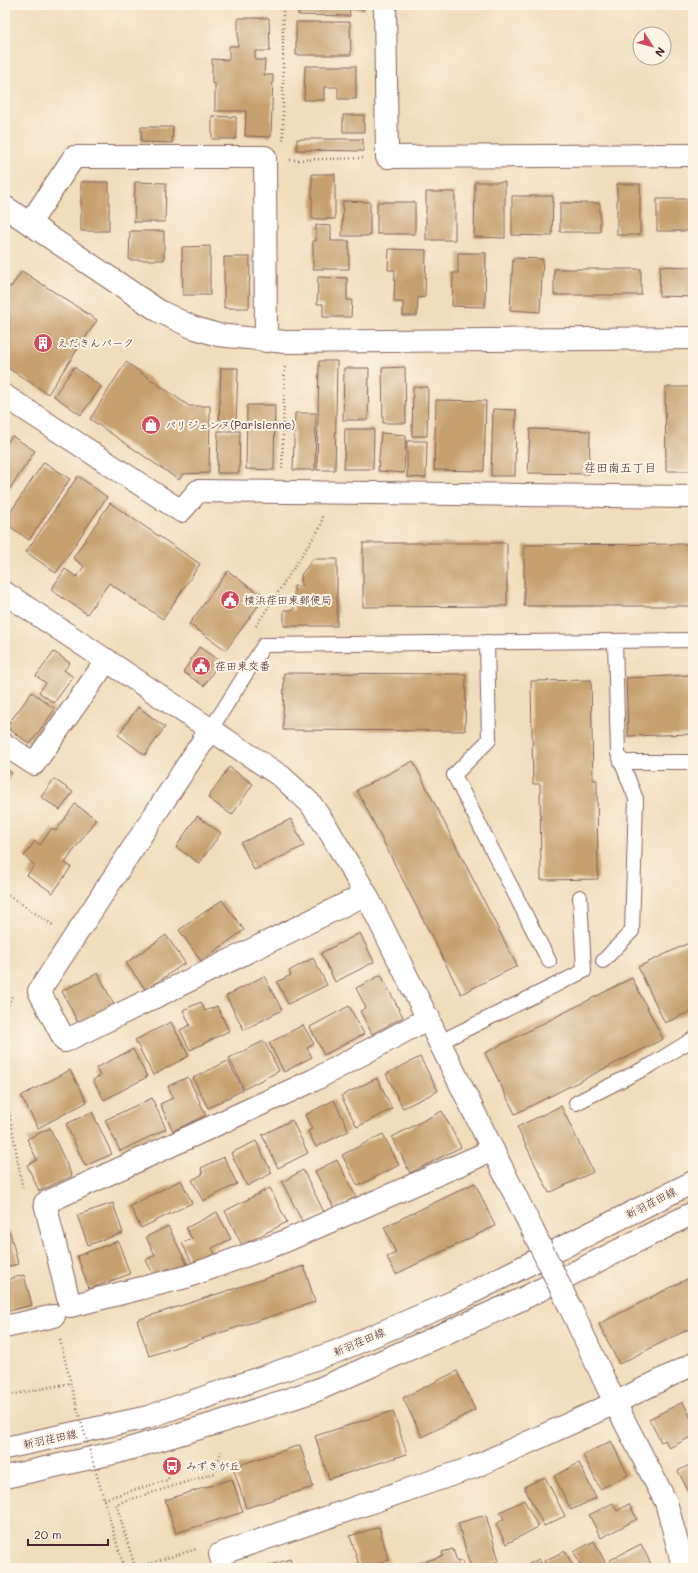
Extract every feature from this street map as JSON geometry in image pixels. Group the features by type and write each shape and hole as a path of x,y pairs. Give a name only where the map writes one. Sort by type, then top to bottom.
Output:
{"street":[{"path":"385,5 387,157 693,155"},
{"path":"30,223 74,157 265,157 276,341"},
{"path":"5,207 159,311 192,327 218,335 276,341 693,338"},
{"path":"5,396 181,511 198,491 693,497"},
{"path":"5,593 282,777 310,803 328,828 366,894 532,1229 615,1403 666,1502 680,1550 683,1568"},
{"path":"5,745 34,764 107,660"},
{"path":"211,729 39,991 65,1041 366,894"},
{"path":"428,1018 314,1080 45,1202 70,1306 186,1277 283,1242 493,1150"},
{"name":"新羽荏田線","path":"5,1448 148,1417 335,1352 453,1302 693,1182"},
{"path":"5,1477 118,1452 217,1423 317,1390 520,1300 693,1213"},
{"path":"5,1327 54,1316"},
{"path":"222,1561 474,1468 615,1403 693,1364"}],"lane":[{"path":"211,729 264,645 693,640"},
{"path":"603,961 632,931 636,799 618,753 614,641"},
{"path":"487,642 489,740 454,775 549,961"},
{"path":"621,762 693,762"},
{"path":"440,1042 584,971 580,897"},
{"path":"576,1104 651,1065 693,1039"}],"path":[{"path":"283,160 387,157"},
{"path":"276,341 282,492"},
{"path":"252,631 321,526 324,492"},
{"path":"5,893 56,928"},
{"path":"5,1012 12,996"},
{"path":"5,1088 24,1195"},
{"path":"54,1316 72,1383 76,1404 124,1568"},
{"path":"5,1396 72,1383"},
{"path":"221,1451 215,1473 116,1504 134,1568 203,1547 222,1561"},
{"path":"104,1499 168,1480 170,1469"}],"building":[{"path":"298,5 364,5 364,10 349,9 350,16 298,15"},
{"path":"238,18 269,18 270,51 255,51 255,60 265,60 264,75 273,75 271,137 245,136 246,111 215,111 215,83 212,84 212,59 229,60 229,46 238,46"},
{"path":"296,22 350,22 351,55 296,55"},
{"path":"305,66 356,66 356,99 338,99 338,87 324,87 324,100 304,100"},
{"path":"343,115 364,115 364,132 343,132"},
{"path":"212,116 236,117 236,139 212,139"},
{"path":"141,127 173,127 172,143 141,142"},
{"path":"297,139 363,139 363,151 297,150"},
{"path":"312,174 335,174 335,219 312,219"},
{"path":"81,182 109,182 109,231 81,231"},
{"path":"135,182 166,183 165,222 134,222"},
{"path":"475,182 505,182 505,238 474,237"},
{"path":"617,184 640,184 640,235 617,235"},
{"path":"426,192 455,192 455,240 426,240"},
{"path":"512,196 553,196 552,236 512,235"},
{"path":"657,199 693,199 693,231 657,231"},
{"path":"343,201 370,202 370,236 342,236"},
{"path":"377,202 415,202 415,234 377,234"},
{"path":"560,203 600,203 600,232 560,232"},
{"path":"316,225 331,226 331,241 349,241 349,269 313,269 313,241 316,241"},
{"path":"130,231 164,231 164,260 129,260"},
{"path":"210,246 210,295 183,295 182,247"},
{"path":"389,249 426,250 425,297 418,298 417,316 403,316 403,302 394,302 395,270 388,270"},
{"path":"458,253 486,253 485,307 452,306 453,273 458,273"},
{"path":"224,257 250,257 249,308 224,308"},
{"path":"513,258 543,259 540,312 510,310"},
{"path":"660,266 693,267 693,297 659,296"},
{"path":"554,269 641,269 641,295 554,295"},
{"name":"えだきんパーク","path":"22,271 97,320 48,394 5,366 5,284 11,287"},
{"path":"318,277 347,278 347,300 352,300 351,317 323,317 323,304 317,304"},
{"path":"319,361 337,361 335,470 317,470"},
{"path":"126,362 189,406 210,406 209,473 183,474 179,480 90,419"},
{"path":"74,367 101,387 81,415 54,396"},
{"path":"405,367 406,423 383,423 382,368"},
{"path":"221,368 238,368 236,425 219,425"},
{"path":"344,368 369,368 368,420 343,420"},
{"path":"413,387 428,387 427,436 412,436"},
{"path":"665,387 693,387 693,471 666,471"},
{"path":"436,400 486,401 484,471 434,470"},
{"path":"247,405 275,405 274,470 246,469"},
{"path":"493,409 516,410 515,476 491,476"},
{"path":"295,413 316,413 315,470 293,470"},
{"path":"345,429 374,429 373,469 344,469"},
{"path":"530,429 590,431 589,474 528,473"},
{"path":"218,431 240,431 239,473 217,473"},
{"path":"381,433 406,435 404,473 378,471"},
{"path":"12,436 35,451 5,496 5,446"},
{"path":"407,441 427,441 426,478 407,477"},
{"path":"44,462 70,479 29,540 5,523 5,520"},
{"path":"78,476 107,497 56,573 26,552"},
{"path":"110,503 200,564 163,619 109,583 87,614 51,590 65,569 77,577 84,566 73,558"},
{"path":"363,543 507,543 507,606 363,607"},
{"path":"693,544 693,606 524,606 524,545"},
{"path":"313,559 337,559 337,626 284,626 284,610 294,610 294,586 302,586 301,575"},
{"path":"228,571 264,598 226,650 189,624"},
{"name":"荏田東交番","path":"199,647 220,661 204,686 183,672"},
{"path":"54,652 70,663 64,670 73,677 54,703 39,692 46,683 36,676"},
{"path":"284,673 466,674 465,731 283,730"},
{"path":"693,675 693,734 628,736 626,678"},
{"path":"591,680 593,780 597,780 598,879 541,880 540,784 533,784 531,681"},
{"path":"32,692 55,709 30,744 6,727"},
{"path":"138,707 165,727 145,755 118,735"},
{"path":"413,761 517,966 461,994 357,790"},
{"path":"229,767 253,784 232,815 208,798"},
{"path":"5,768 12,773 5,783"},
{"path":"54,779 73,792 60,810 41,797"},
{"path":"75,804 96,819 65,863 71,867 53,893 27,875 35,865 24,856 35,841 40,845 52,828 56,831"},
{"path":"197,816 221,833 199,863 176,847"},
{"path":"291,819 304,846 254,870 241,843"},
{"path":"222,900 244,930 201,961 179,930"},
{"path":"360,933 374,962 335,982 321,953"},
{"path":"166,935 185,963 146,990 126,963"},
{"path":"693,941 693,1010 665,1023 638,967"},
{"path":"313,958 327,985 288,1004 277,982 291,975 289,971"},
{"path":"98,973 114,1005 78,1023 62,991"},
{"path":"381,975 403,1017 372,1034 360,1011 366,1008 356,988"},
{"path":"264,976 282,1010 244,1030 226,996"},
{"path":"632,978 663,1039 515,1114 485,1053"},
{"path":"201,1002 205,1011 217,1006 229,1031 190,1050 180,1030 190,1025 183,1010"},
{"path":"349,1006 364,1034 324,1055 310,1027"},
{"path":"171,1022 189,1056 153,1075 135,1040"},
{"path":"303,1025 314,1044 307,1048 312,1057 284,1072 269,1043"},
{"path":"264,1041 279,1071 244,1089 229,1058"},
{"path":"133,1049 147,1077 104,1100 93,1080 100,1076 96,1068"},
{"path":"420,1057 438,1091 403,1108 386,1074"},
{"path":"228,1061 243,1090 208,1108 193,1078"},
{"path":"70,1070 87,1102 38,1128 21,1096"},
{"path":"188,1077 206,1115 173,1131 160,1104 173,1098 168,1086"},
{"path":"377,1078 392,1109 357,1127 341,1096"},
{"path":"152,1098 166,1129 120,1151 105,1120"},
{"path":"334,1100 349,1131 316,1147 308,1131 312,1129 305,1115"},
{"path":"561,1106 593,1172 549,1193 517,1127"},
{"path":"442,1111 461,1147 410,1173 392,1137"},
{"path":"92,1112 112,1154 85,1166 66,1124"},
{"path":"292,1120 308,1153 278,1168 262,1135"},
{"path":"50,1128 72,1176 39,1191 27,1165 37,1160 27,1139"},
{"path":"383,1134 399,1165 358,1186 342,1155"},
{"path":"256,1141 272,1173 247,1186 231,1153"},
{"path":"224,1157 237,1184 203,1201 192,1180 203,1174 201,1168"},
{"path":"337,1160 356,1197 334,1208 315,1171"},
{"path":"303,1170 324,1212 303,1223 282,1182"},
{"path":"181,1180 192,1203 141,1228 130,1206"},
{"path":"475,1183 495,1226 396,1274 387,1257 396,1253 384,1227"},
{"path":"270,1188 287,1222 242,1245 225,1211"},
{"path":"113,1203 123,1233 88,1245 77,1215"},
{"path":"217,1212 231,1239 212,1248 216,1256 194,1267 182,1243 192,1239 186,1228"},
{"path":"168,1226 188,1266 173,1274 170,1268 154,1276 146,1260 155,1255 146,1237"},
{"path":"10,1232 18,1264 5,1267 5,1233"},
{"path":"118,1241 130,1274 89,1289 77,1256"},
{"path":"304,1266 315,1302 149,1356 137,1320"},
{"path":"24,1275 32,1305 5,1312 5,1280"},
{"path":"693,1276 693,1327 619,1364 599,1324"},
{"path":"457,1371 475,1410 422,1437 403,1398"},
{"path":"683,1402 693,1422 693,1436 669,1448 665,1440 661,1442 649,1419"},
{"path":"393,1411 407,1454 329,1479 315,1436"},
{"path":"611,1441 628,1475 600,1489 583,1455"},
{"path":"300,1445 313,1487 246,1508 233,1467"},
{"path":"579,1463 596,1498 571,1510 554,1476"},
{"path":"693,1463 693,1497 692,1498 678,1471"},
{"path":"545,1477 565,1516 544,1526 524,1487"},
{"path":"232,1479 243,1512 176,1533 165,1500"},
{"path":"524,1500 538,1527 506,1544 496,1524 504,1519 500,1512"},
{"path":"613,1503 617,1511 629,1504 637,1519 601,1538 589,1515"},
{"path":"486,1515 499,1561 471,1568 458,1523"},
{"path":"379,1527 389,1560 365,1568 360,1568 350,1536"},
{"path":"594,1541 608,1568 582,1568 574,1552"},
{"path":"641,1544 652,1566 649,1568 614,1568 610,1560"},
{"path":"453,1549 457,1562 462,1561 464,1568 414,1568 413,1565 443,1556 442,1552"},
{"path":"565,1551 574,1568 547,1568 544,1561"},
{"path":"290,1559 293,1568 261,1568"},
{"path":"539,1559 544,1568 521,1568"}],"place":[{"name":"えだきんパーク","path":"43,343"},
{"name":"パリジェンヌ(Parisienne)","path":"151,425"},
{"name":"横浜荏田東郵便局","path":"230,600"},
{"name":"荏田東交番","path":"201,666"},
{"name":"みずきが丘","path":"172,1466"}],"district":[{"name":"荏田南五丁目","path":"620,468"}]}
